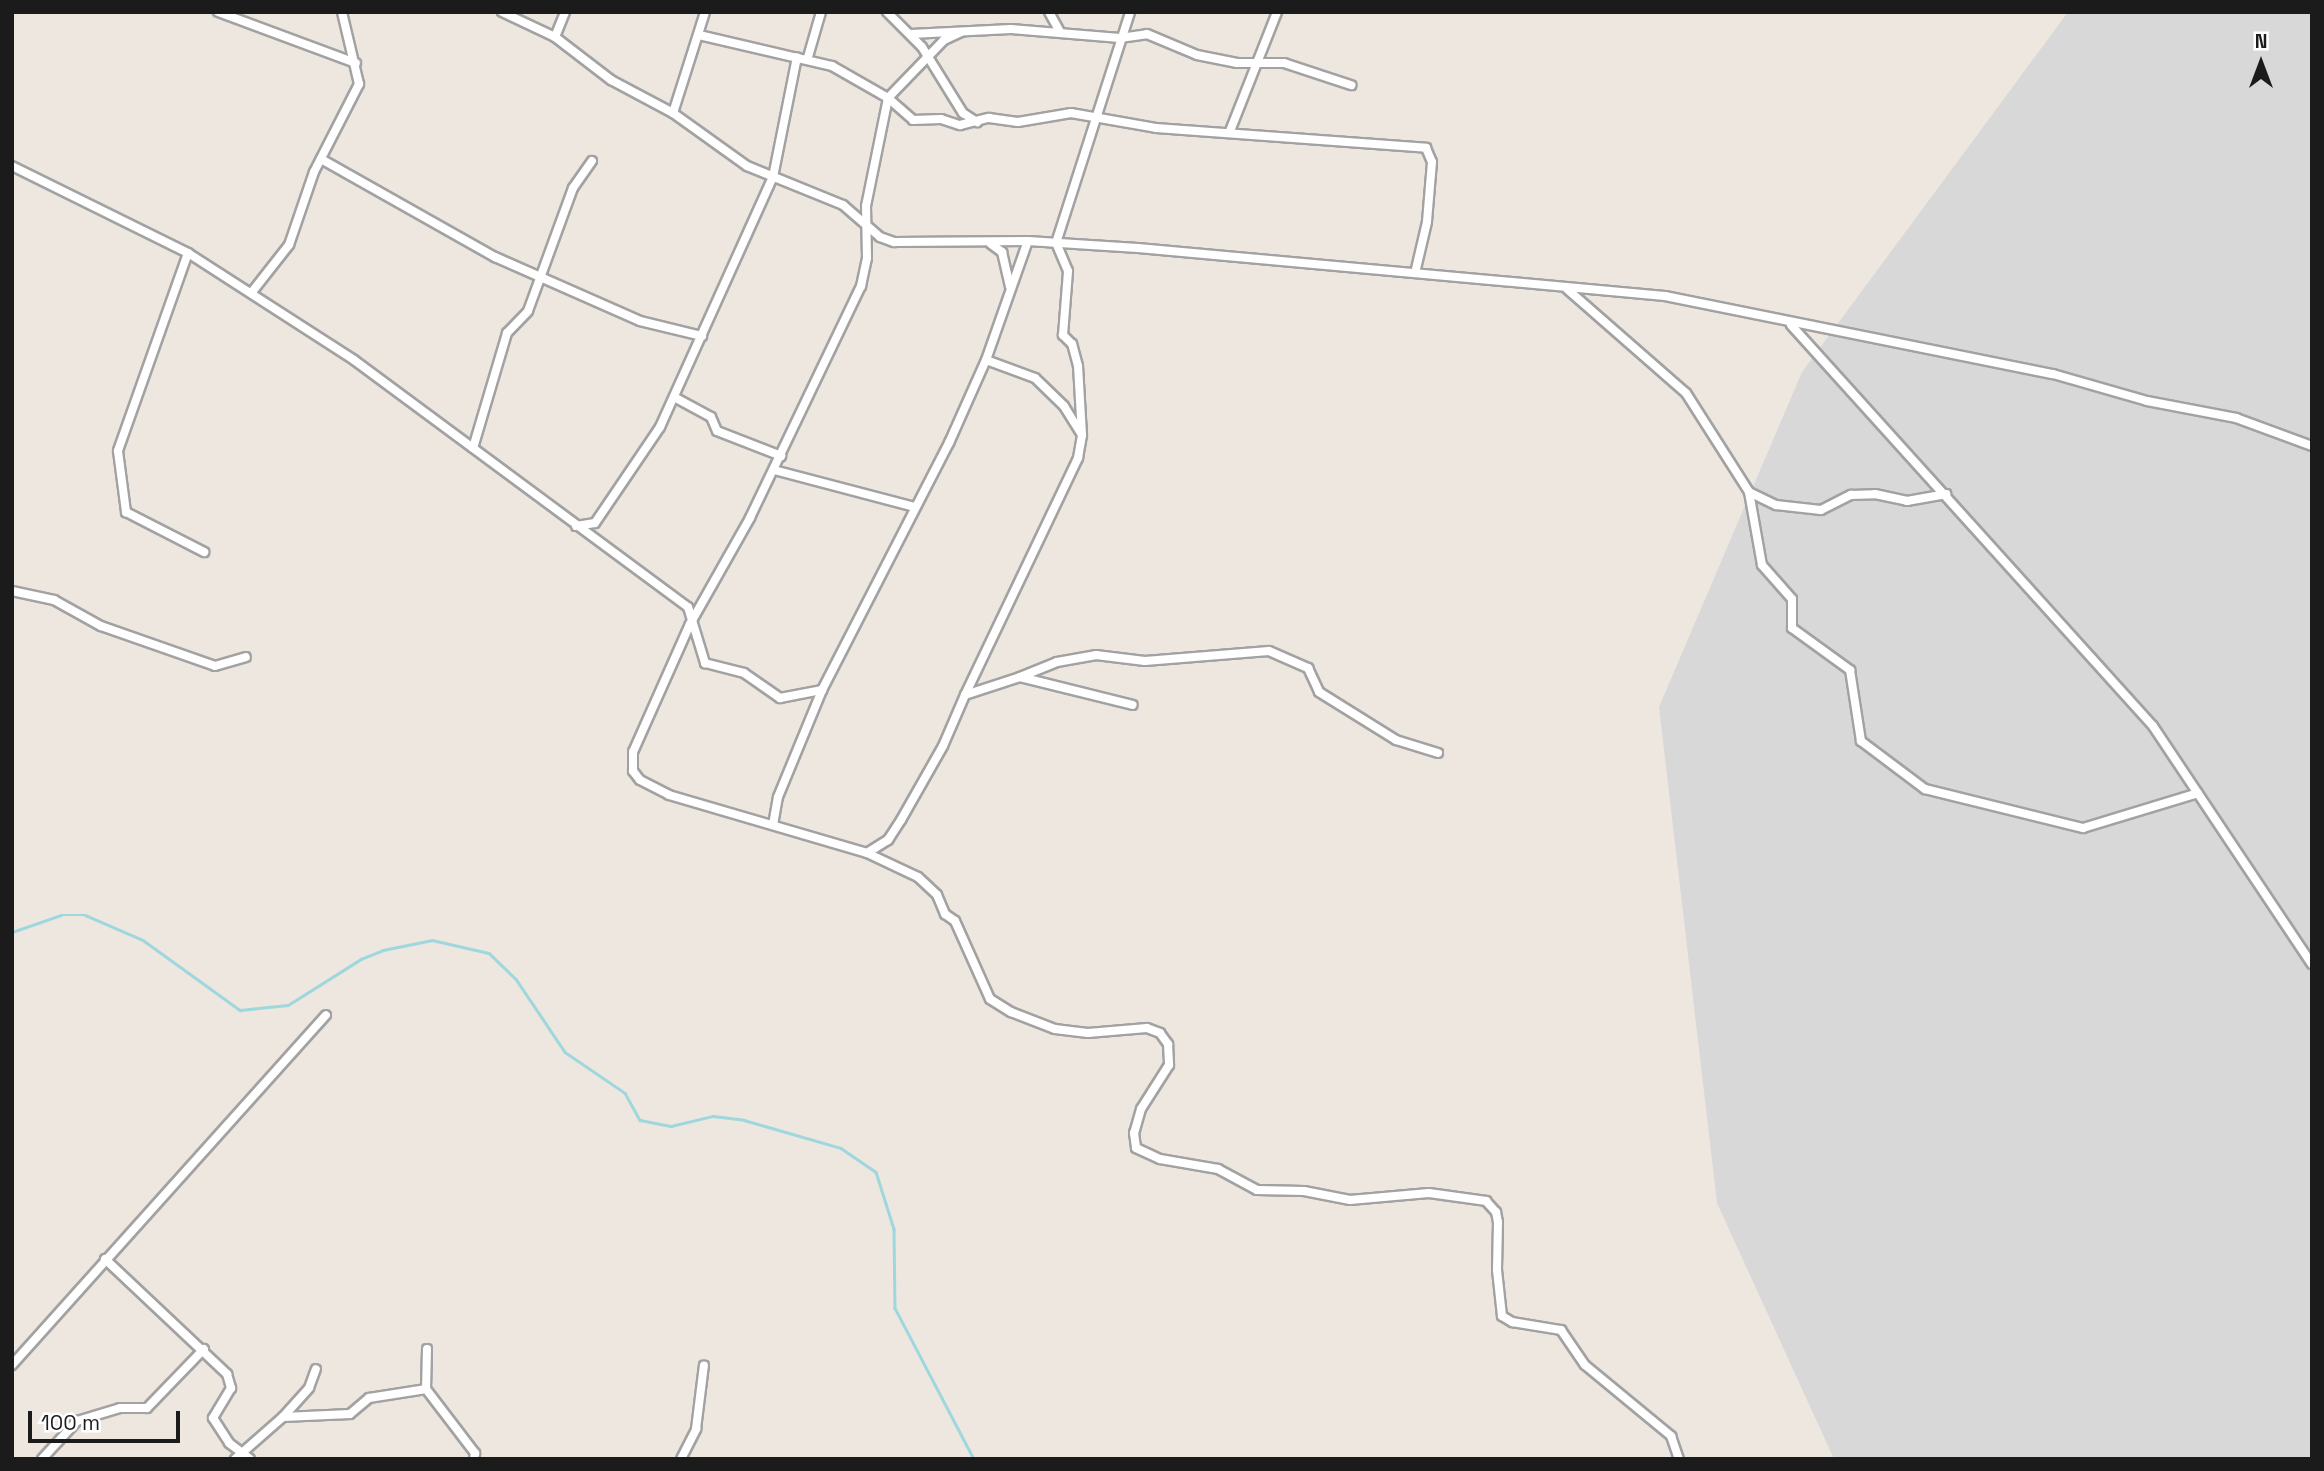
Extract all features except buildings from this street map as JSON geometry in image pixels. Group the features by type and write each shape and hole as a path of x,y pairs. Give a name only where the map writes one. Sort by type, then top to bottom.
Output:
{"street":[{"path":"218,12 356,63"},
{"path":"252,292 289,245 321,159 355,96 360,77 341,12"},
{"path":"502,12 555,37 611,80 673,113 747,166 843,205 866,226 894,242 991,244 1028,241 1665,296 1791,325 2053,374 2147,401 2236,418 2312,446"},
{"path":"555,37 565,12"},
{"path":"673,113 705,12"},
{"path":"808,57 821,12"},
{"path":"887,12 911,34 930,59 963,113 978,122"},
{"path":"1048,12 1060,32"},
{"path":"867,853 888,840 943,746 1078,458 1082,435 1077,366 1072,344 1063,335 1068,271 1056,243 1100,116 1120,38 1130,12"},
{"path":"1230,131 1277,12"},
{"path":"961,32 944,40 930,59 888,98 866,226 867,258 860,286 774,470 690,624 633,752 633,771 640,780 669,796 867,853 918,877 937,895 945,914 955,921 990,999 1011,1013 1055,1029 1088,1033 1147,1028 1160,1033 1168,1044 1169,1065 1141,1109 1134,1133 1136,1148 1160,1159 1218,1169 1257,1190 1304,1191 1350,1200 1429,1194 1486,1200 1496,1212 1498,1222 1496,1270 1502,1316 1512,1322 1561,1330 1585,1365 1671,1436 1679,1459"},
{"path":"911,34 1060,32 1120,38 1147,34 1197,55 1257,64 1284,63 1351,85"},
{"path":"699,35 797,57 808,57 888,98 914,120 941,120 960,125 989,118 1018,122 1055,113 1100,116 1156,128 1230,131 1426,148 1432,162 1427,222 1415,273"},
{"path":"576,526 595,523 641,460 674,397 773,177 797,57"},
{"path":"321,159 430,224 495,257 543,275 640,321 702,336"},
{"path":"473,448 507,333 528,311 573,188 592,161"},
{"path":"12,166 188,253 354,360 688,607 690,624 705,663 744,673 780,698 822,690"},
{"path":"773,825 778,797 822,690 915,508 986,360 1028,241"},
{"path":"991,244 1002,252 1010,286"},
{"path":"188,253 118,451 126,512 204,552"},
{"path":"1567,289 1686,393 1749,492 1762,565 1792,599 1792,628 1850,670 1861,741 1925,789 2083,828 2198,793"},
{"path":"1791,325 2153,726 2312,964"},
{"path":"986,360 1035,378 1064,406 1082,435"},
{"path":"674,397 711,417 717,430 781,456"},
{"path":"774,470 915,508"},
{"path":"1749,492 1776,505 1821,510 1851,495 1875,494 1907,501 1946,494"},
{"path":"12,591 54,600 101,625 215,666 246,657"},
{"path":"965,695 1057,662 1096,655 1145,660 1269,651 1308,668 1319,692 1396,740 1438,753"},
{"path":"1020,677 1133,705"},
{"path":"12,1365 326,1015"},
{"path":"105,1259 204,1349 227,1374 232,1388 213,1418 238,1456 250,1459"},
{"path":"43,1459 78,1421 120,1408 147,1408 204,1349"},
{"path":"427,1349 426,1390 468,1443 474,1459"},
{"path":"681,1459 696,1429 704,1365"},
{"path":"238,1456 283,1416 309,1388 316,1370"},
{"path":"283,1416 350,1414 369,1398 426,1390"}],"shaded area":[{"path":"2068,12 2312,12 2312,1459 1834,1459 1717,1203 1659,707 1802,372"}],"waterway":[{"path":"12,932 61,915 85,915 143,940 240,1010 288,1005 361,959 383,950 432,940 489,953 516,979 565,1052 625,1093 640,1120 671,1126 713,1116 744,1120 841,1148 876,1172 894,1229 895,1308 974,1459"}]}
